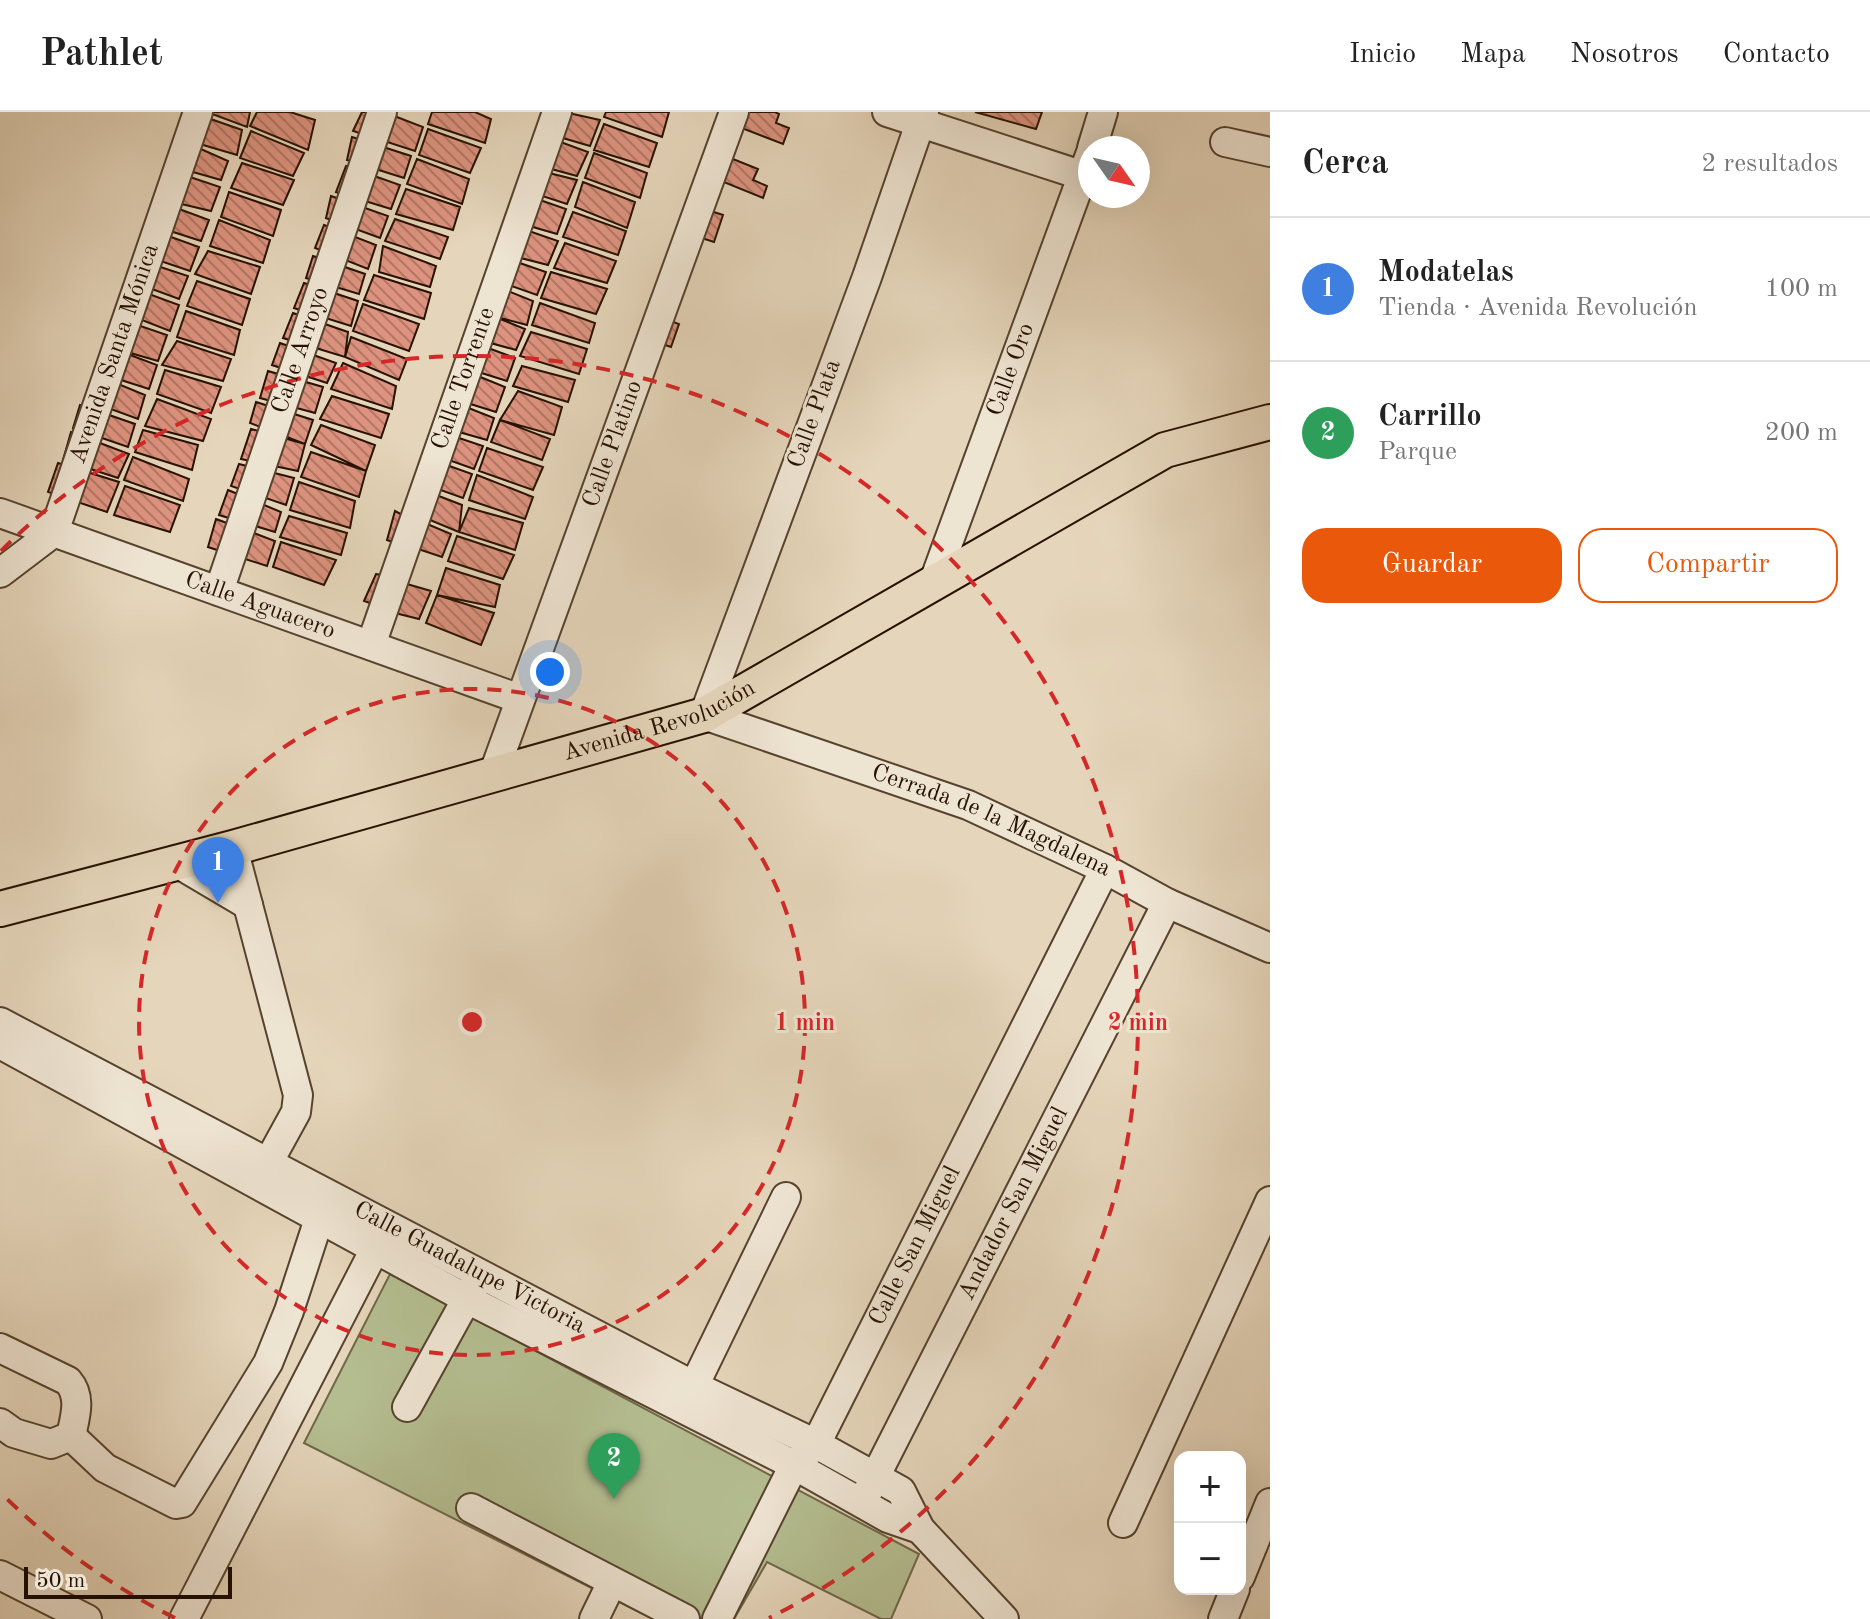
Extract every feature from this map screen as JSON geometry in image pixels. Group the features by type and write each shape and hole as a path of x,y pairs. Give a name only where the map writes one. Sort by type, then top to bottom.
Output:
{"main road":[{"name":"Avenida Revolución","path":"0,909 233,848 704,715 1165,450 1270,422"}],"street":[{"name":"Avenida Santa Mónica","path":"54,532 198,112"},
{"name":"Calle Arroyo","path":"219,591 382,112"},
{"name":"Calle Torrente","path":"371,645 557,112"},
{"name":"Calle Platino","path":"493,775 734,112"},
{"path":"887,112 923,118 1078,163"},
{"path":"1096,136 1103,112"},
{"name":"Calle Plata","path":"704,715 923,118"},
{"path":"1225,142 1270,152"},
{"name":"Calle Oro","path":"933,584 1078,190"},
{"name":"Calle Aguacero","path":"0,513 520,699"},
{"path":"0,573 54,532"},
{"name":"Cerrada de la Magdalena","path":"704,715 968,805 1105,869 1167,903 1270,948"},
{"path":"233,848 298,1095 296,1112 268,1163"},
{"path":"177,863 248,905"},
{"name":"Calle San Miguel","path":"717,1619 794,1465 816,1444 1105,869"},
{"name":"Andador San Miguel","path":"861,1504 1167,903"},
{"name":"Calle Guadalupe Victoria","path":"0,1022 694,1386 876,1476 901,1491 920,1529 1004,1619"},
{"name":"Calle Guadalupe Victoria","path":"0,1044 467,1299 794,1465 888,1518 920,1529"},
{"path":"694,1386 786,1197"},
{"path":"1123,1523 1270,1201"},
{"path":"71,1436 105,1468 176,1504 182,1503 268,1363 289,1311 319,1219"},
{"path":"184,1619 375,1249"},
{"path":"407,1407 481,1274"},
{"path":"0,1348 68,1381 74,1388 77,1406 71,1436"},
{"path":"0,1423 14,1433 51,1444 71,1436"},
{"path":"1246,1562 1270,1503"},
{"path":"471,1508 685,1619"},
{"path":"0,1575 47,1610 87,1619"},
{"path":"594,1619 612,1582"},
{"path":"1223,1619 1233,1595"}],"green space":[{"path":"390,1274 919,1554 891,1619 881,1619 767,1562 734,1619 653,1619 304,1443"}],"building":[{"path":"207,112 250,112 247,127"},
{"path":"257,112 290,112 315,120 308,150 250,126"},
{"path":"362,112 384,112 423,127 415,151 353,131"},
{"path":"432,112 475,112 491,119 485,143 428,124"},
{"path":"564,112 600,120 590,146 556,136"},
{"path":"606,112 669,112 662,137 604,117"},
{"path":"724,112 779,114 776,123 789,128 783,144 721,120"},
{"path":"975,112 1042,112 1036,129"},
{"path":"202,116 242,130 237,155 193,142"},
{"path":"604,124 657,143 649,167 594,150"},
{"path":"428,129 481,148 470,173 419,155"},
{"path":"251,131 304,153 293,176 240,158"},
{"path":"352,137 411,156 404,178 347,160"},
{"path":"555,140 588,152 577,176 544,167"},
{"path":"194,146 228,161 221,180 186,170"},
{"path":"713,151 758,169 753,180 767,186 763,198 704,174"},
{"path":"594,153 647,173 640,198 585,178"},
{"path":"417,159 469,179 462,204 407,184"},
{"path":"242,163 294,180 283,205 231,188"},
{"path":"346,166 400,185 391,209 336,192"},
{"path":"545,172 577,180 567,204 536,194"},
{"path":"184,175 220,187 211,211 173,202"},
{"path":"583,182 635,202 627,228 575,207"},
{"path":"406,189 460,207 453,230 396,214"},
{"path":"229,192 281,210 273,236 221,217"},
{"path":"331,196 388,216 380,238 326,218"},
{"path":"537,199 566,209 557,234 526,225"},
{"path":"692,205 723,215 714,242 683,232"},
{"path":"171,206 209,220 201,241 164,229"},
{"path":"573,212 626,231 618,255 563,237"},
{"path":"395,219 448,237 440,259 385,241"},
{"path":"219,220 270,240 263,263 210,246"},
{"path":"324,225 376,245 368,269 315,248"},
{"path":"146,228 199,247 190,271 137,253"},
{"path":"523,229 558,241 548,265 513,256"},
{"path":"565,243 616,261 607,283 554,268"},
{"path":"383,246 436,266 430,287 379,272"},
{"path":"208,251 260,267 251,294 195,274"},
{"path":"313,256 365,274 359,294 306,278"},
{"path":"136,259 188,276 179,299 130,281"},
{"path":"514,261 546,272 537,295 503,283"},
{"path":"551,272 607,289 596,314 541,298"},
{"path":"374,275 431,293 424,319 364,300"},
{"path":"197,281 250,299 242,325 187,306"},
{"path":"304,283 358,301 351,326 294,308"},
{"path":"127,286 179,305 170,331 116,310"},
{"path":"503,289 533,301 527,325 493,316"},
{"path":"540,303 595,323 589,343 532,325"},
{"path":"363,304 419,324 409,351 353,331"},
{"path":"186,311 240,330 234,355 177,337"},
{"path":"293,313 348,332 345,357 283,338"},
{"path":"649,313 679,324 671,347 656,342"},
{"path":"493,316 525,329 516,350 483,341"},
{"path":"114,317 167,335 158,361 106,346"},
{"path":"531,332 587,349 579,374 520,356"},
{"path":"351,337 407,359 399,380 345,357"},
{"path":"177,341 231,359 223,381 162,365"},
{"path":"280,343 336,363 327,383 272,365"},
{"path":"480,345 515,358 507,381 472,370"},
{"path":"106,346 157,365 149,389 96,372"},
{"path":"343,363 396,386 392,409 331,389"},
{"path":"522,366 575,380 568,402 513,386"},
{"path":"165,370 221,387 211,413 157,394"},
{"path":"268,371 323,387 315,413 260,398"},
{"path":"94,374 145,395 138,419 86,400"},
{"path":"473,374 505,387 496,412 464,402"},
{"path":"518,391 562,407 554,435 500,420"},
{"path":"332,396 389,414 381,438 320,419"},
{"path":"157,399 211,419 203,441 145,426"},
{"path":"256,402 313,420 305,444 250,423"},
{"path":"80,405 135,424 128,447 73,428"},
{"path":"461,405 494,418 487,440 452,430"},
{"path":"500,420 550,439 542,460 491,442"},
{"path":"321,425 375,445 366,471 311,445"},
{"path":"251,429 305,444 298,471 241,459"},
{"path":"143,430 198,445 192,470 135,452"},
{"path":"71,432 129,454 118,478 63,460"},
{"path":"453,436 483,446 474,469 443,458"},
{"path":"487,448 543,467 533,490 479,471"},
{"path":"311,452 366,471 359,497 301,477"},
{"path":"133,457 189,479 183,501 124,480"},
{"path":"58,463 119,482 107,512 48,492"},
{"path":"441,463 472,474 463,498 432,487"},
{"path":"239,464 294,478 286,505 231,486"},
{"path":"477,475 533,497 525,519 469,500"},
{"path":"299,482 355,501 350,528 290,510"},
{"path":"125,486 180,505 170,532 114,515"},
{"path":"228,490 281,512 275,532 219,515"},
{"path":"431,493 462,505 459,532 425,518"},
{"path":"469,508 523,523 515,550 459,532"},
{"path":"395,511 410,519 399,544 387,540"},
{"path":"289,516 347,533 341,555 280,537"},
{"path":"216,519 275,541 267,566 208,547"},
{"path":"420,521 451,534 442,557 406,545"},
{"path":"457,536 514,555 503,579 448,561"},
{"path":"281,542 336,560 324,585 273,567"},
{"path":"446,568 500,585 495,607 437,595"},
{"path":"376,574 387,576 378,606 364,601"},
{"path":"400,582 431,591 419,619 391,612"},
{"path":"437,595 494,613 481,645 426,623"}],"place":[{"name":"Modatelas","path":"218,903"},
{"name":"Carrillo","path":"614,1499"}]}
